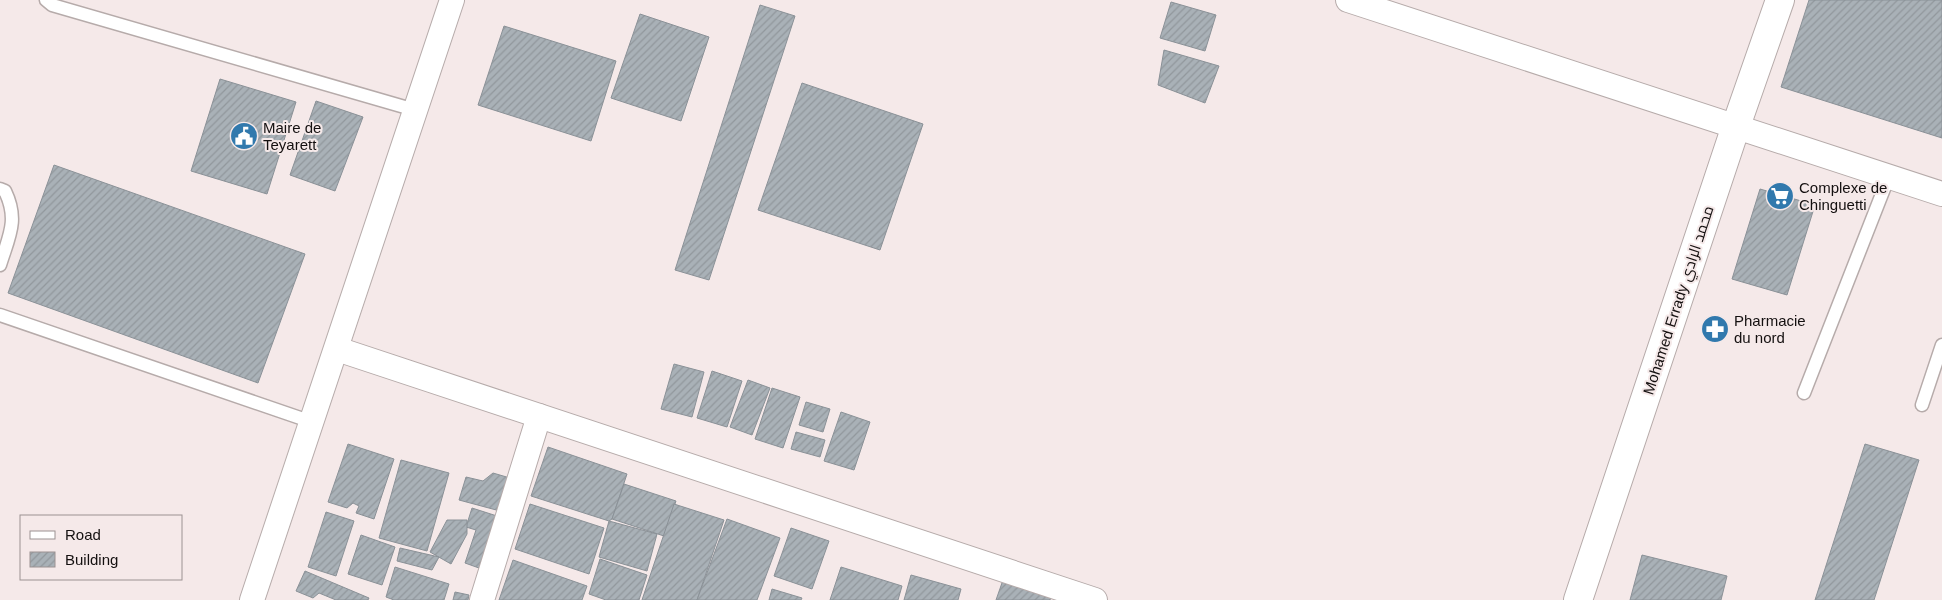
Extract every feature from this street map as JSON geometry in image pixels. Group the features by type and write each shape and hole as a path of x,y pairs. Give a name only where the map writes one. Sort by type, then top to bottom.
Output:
{"street":[{"path":"252,600 452,0"},
{"path":"1348,0 1942,194"},
{"name":"Mohamed Errady محمد الرادي","path":"1578,600 1780,0"},
{"path":"337,349 1095,600"},
{"path":"482,600 539,416"}],"lane":[{"path":"46,0 52,5 415,110"},
{"path":"1804,393 1889,176"},
{"path":"0,189 5,191 11,204 13,226 0,265"},
{"path":"0,315 312,422"},
{"path":"1922,405 1942,345"}],"building":[{"path":"1809,0 1942,0 1942,138 1781,87"},
{"path":"1171,2 1216,15 1205,51 1160,38"},
{"path":"760,5 795,16 709,280 675,270"},
{"path":"640,14 709,37 681,121 611,98"},
{"path":"504,26 616,61 591,141 478,105"},
{"path":"1164,50 1219,66 1205,103 1158,85"},
{"name":"Maire de Teyarett","path":"220,79 296,102 267,194 191,171"},
{"path":"802,83 923,124 880,250 758,210"},
{"path":"316,101 363,117 335,191 290,175"},
{"path":"54,165 305,254 258,383 8,293"},
{"path":"1760,189 1815,205 1787,295 1732,279"},
{"path":"674,364 704,372 692,417 661,409"},
{"path":"712,371 742,381 727,427 697,418"},
{"path":"748,380 770,388 752,435 730,427"},
{"path":"772,388 800,397 783,448 755,439"},
{"path":"806,402 830,409 823,432 799,425"},
{"path":"841,412 870,422 854,470 824,461"},
{"path":"796,432 825,440 820,457 791,449"},
{"path":"348,444 394,459 374,519 356,513 359,506 353,503 347,508 328,502"},
{"path":"1865,444 1919,460 1874,600 1815,600"},
{"path":"548,447 627,474 612,519 609,521 531,496"},
{"path":"401,460 449,473 427,551 379,538"},
{"path":"493,473 510,478 500,511 459,500 466,477 483,481"},
{"path":"624,484 676,501 664,536 612,519"},
{"path":"530,504 604,528 589,574 515,549"},
{"path":"674,504 724,520 697,600 642,600"},
{"path":"472,508 497,516 479,568 465,563 476,530 466,527"},
{"path":"326,512 354,521 336,576 308,567"},
{"path":"727,519 780,538 757,600 697,600"},
{"path":"447,520 467,520 467,534 451,564 430,552"},
{"path":"609,521 657,534 647,571 599,557"},
{"path":"791,528 829,541 812,589 774,576"},
{"path":"361,535 395,547 382,585 348,574"},
{"path":"400,548 439,557 432,570 397,561"},
{"path":"1642,555 1727,576 1721,600 1630,600"},
{"path":"600,559 647,575 639,600 606,600 589,594"},
{"path":"513,560 587,586 582,600 499,600"},
{"path":"395,567 449,584 444,600 394,600 386,597"},
{"path":"841,567 902,586 898,600 830,600"},
{"path":"305,571 369,598 368,600 336,600 319,593 313,598 296,591"},
{"path":"911,575 961,589 958,600 904,600"},
{"path":"1003,580 1051,597 1050,600 996,600"},
{"path":"772,589 802,598 801,600 769,600"},
{"path":"455,592 469,595 468,600 453,600"}],"place":[{"name":"Maire de Teyarett","path":"244,136"},
{"name":"Complexe de Chinguetti","path":"1780,196"},
{"name":"Pharmacie du nord","path":"1715,329"}]}
